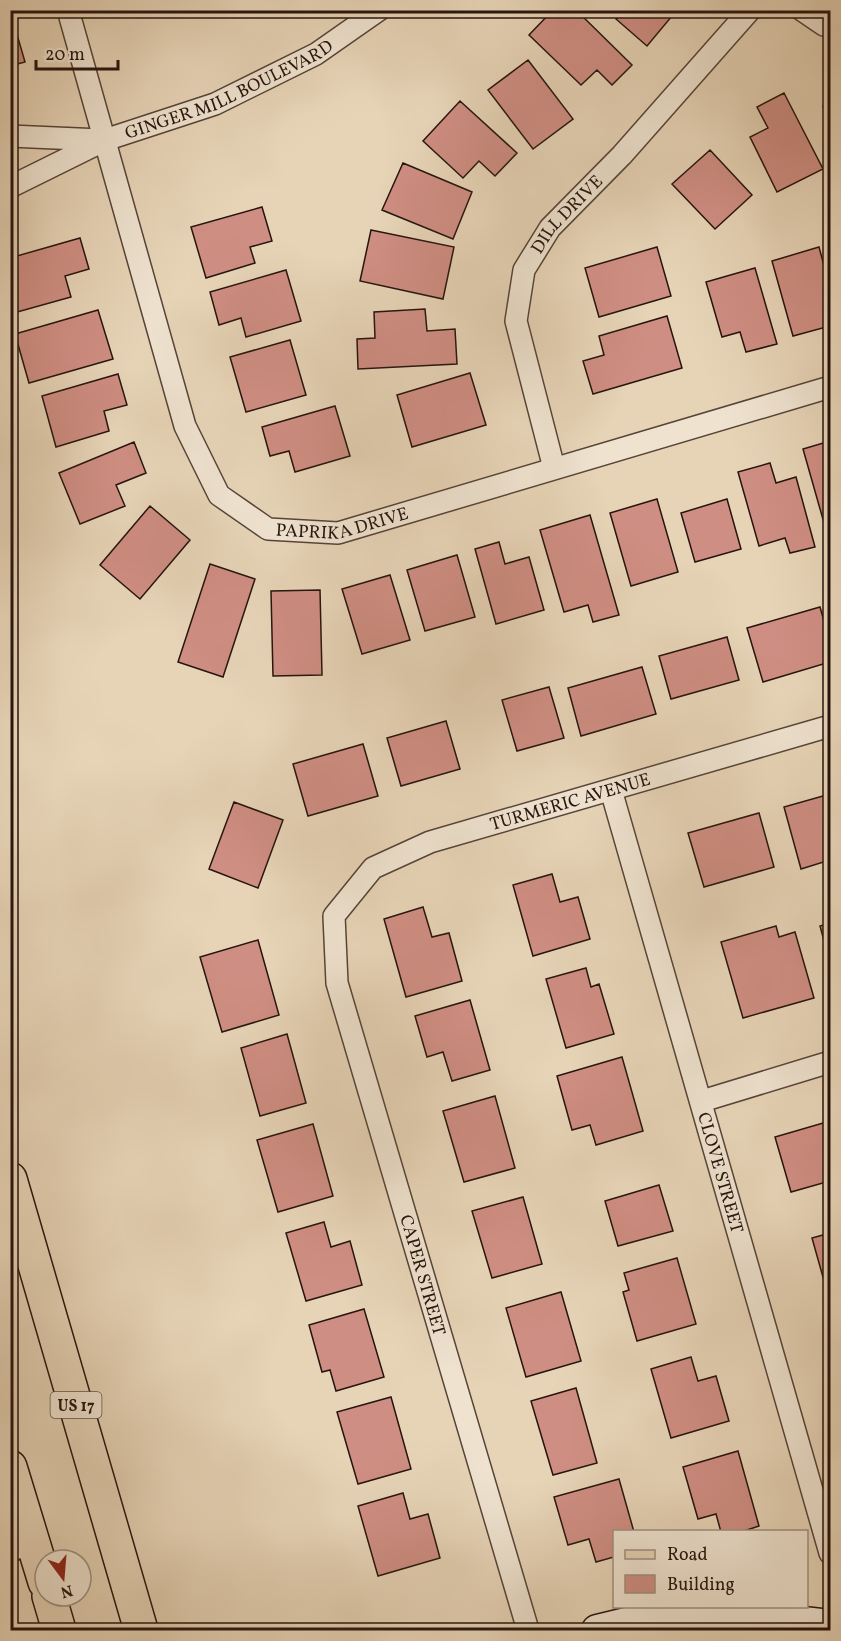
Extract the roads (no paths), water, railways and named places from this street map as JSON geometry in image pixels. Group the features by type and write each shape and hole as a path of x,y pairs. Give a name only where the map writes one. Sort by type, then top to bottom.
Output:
{"main road":[{"name":"US 17","path":"10,1179 141,1630"},
{"path":"10,1467 23,1552 33,1566"},
{"path":"53,1608 59,1630"}],"street":[{"name":"PAPRIKA DRIVE","path":"68,10 186,426 219,495 268,529 338,533 831,387"},
{"name":"GINGER MILL BOULEVARD","path":"10,187 105,140 215,104 316,54 379,10"},
{"name":"DILL DRIVE","path":"554,468 516,321 524,270 550,228 622,155 750,10"},
{"path":"802,10 824,25"},
{"name":"GINGER MILL BOULEVARD","path":"10,136 105,140"},
{"name":"TURMERIC AVENUE","path":"334,916 373,868 430,842 831,726"},
{"name":"CLOVE STREET","path":"611,790 831,1553"},
{"name":"CAPER STREET","path":"334,916 337,983 528,1630"},
{"path":"702,1101 831,1062"},
{"path":"597,1630 655,1616 722,1613 831,1625"}]}
